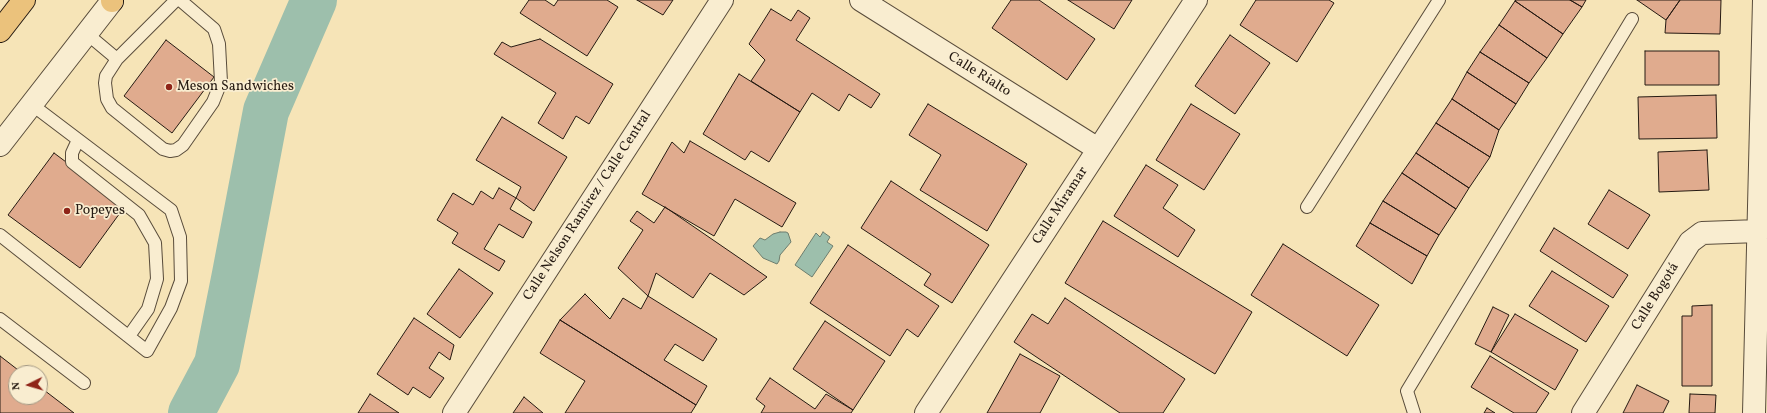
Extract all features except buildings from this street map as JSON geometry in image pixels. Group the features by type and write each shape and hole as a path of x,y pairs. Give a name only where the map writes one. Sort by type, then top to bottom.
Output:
{"highway":[{"path":"0,31 24,0"}],"street":[{"path":"0,145 112,0"},
{"name":"Calle Nelson Ramírez / Calle Central","path":"454,413 722,0"},
{"name":"Calle Rialto","path":"861,0 1098,149"},
{"name":"Calle Miramar","path":"926,413 1196,0"},
{"path":"1754,413 1764,0"},
{"name":"Calle Bogotá","path":"1583,413 1690,242 1702,233 1759,231"}],"lane":[{"path":"176,0 117,59 106,76 105,83 106,99 112,108 163,149 170,151 176,150 183,145 213,102 221,82 219,44 214,29 180,0"},
{"path":"1307,207 1439,0"},
{"path":"1414,413 1407,391 1632,19"},
{"path":"86,33 117,59"},
{"path":"0,235 147,351 171,308 181,281 180,237 171,210 31,104"},
{"path":"78,140 72,153 72,162 139,215 155,243 157,279 148,309 129,336"},
{"path":"0,319 84,383"}],"shaded area":[{"path":"780,232 788,233 791,242 780,255 777,264 763,258 753,246 760,238 765,240 773,234"},
{"path":"823,232 830,237 827,242 833,246 812,277 795,265 816,233 820,237"}],"waterway":[{"path":"191,413 217,364 266,111 314,0"}],"place":[{"name":"Meson Sandwiches","path":"169,87"},
{"name":"Popeyes","path":"67,211"}]}
